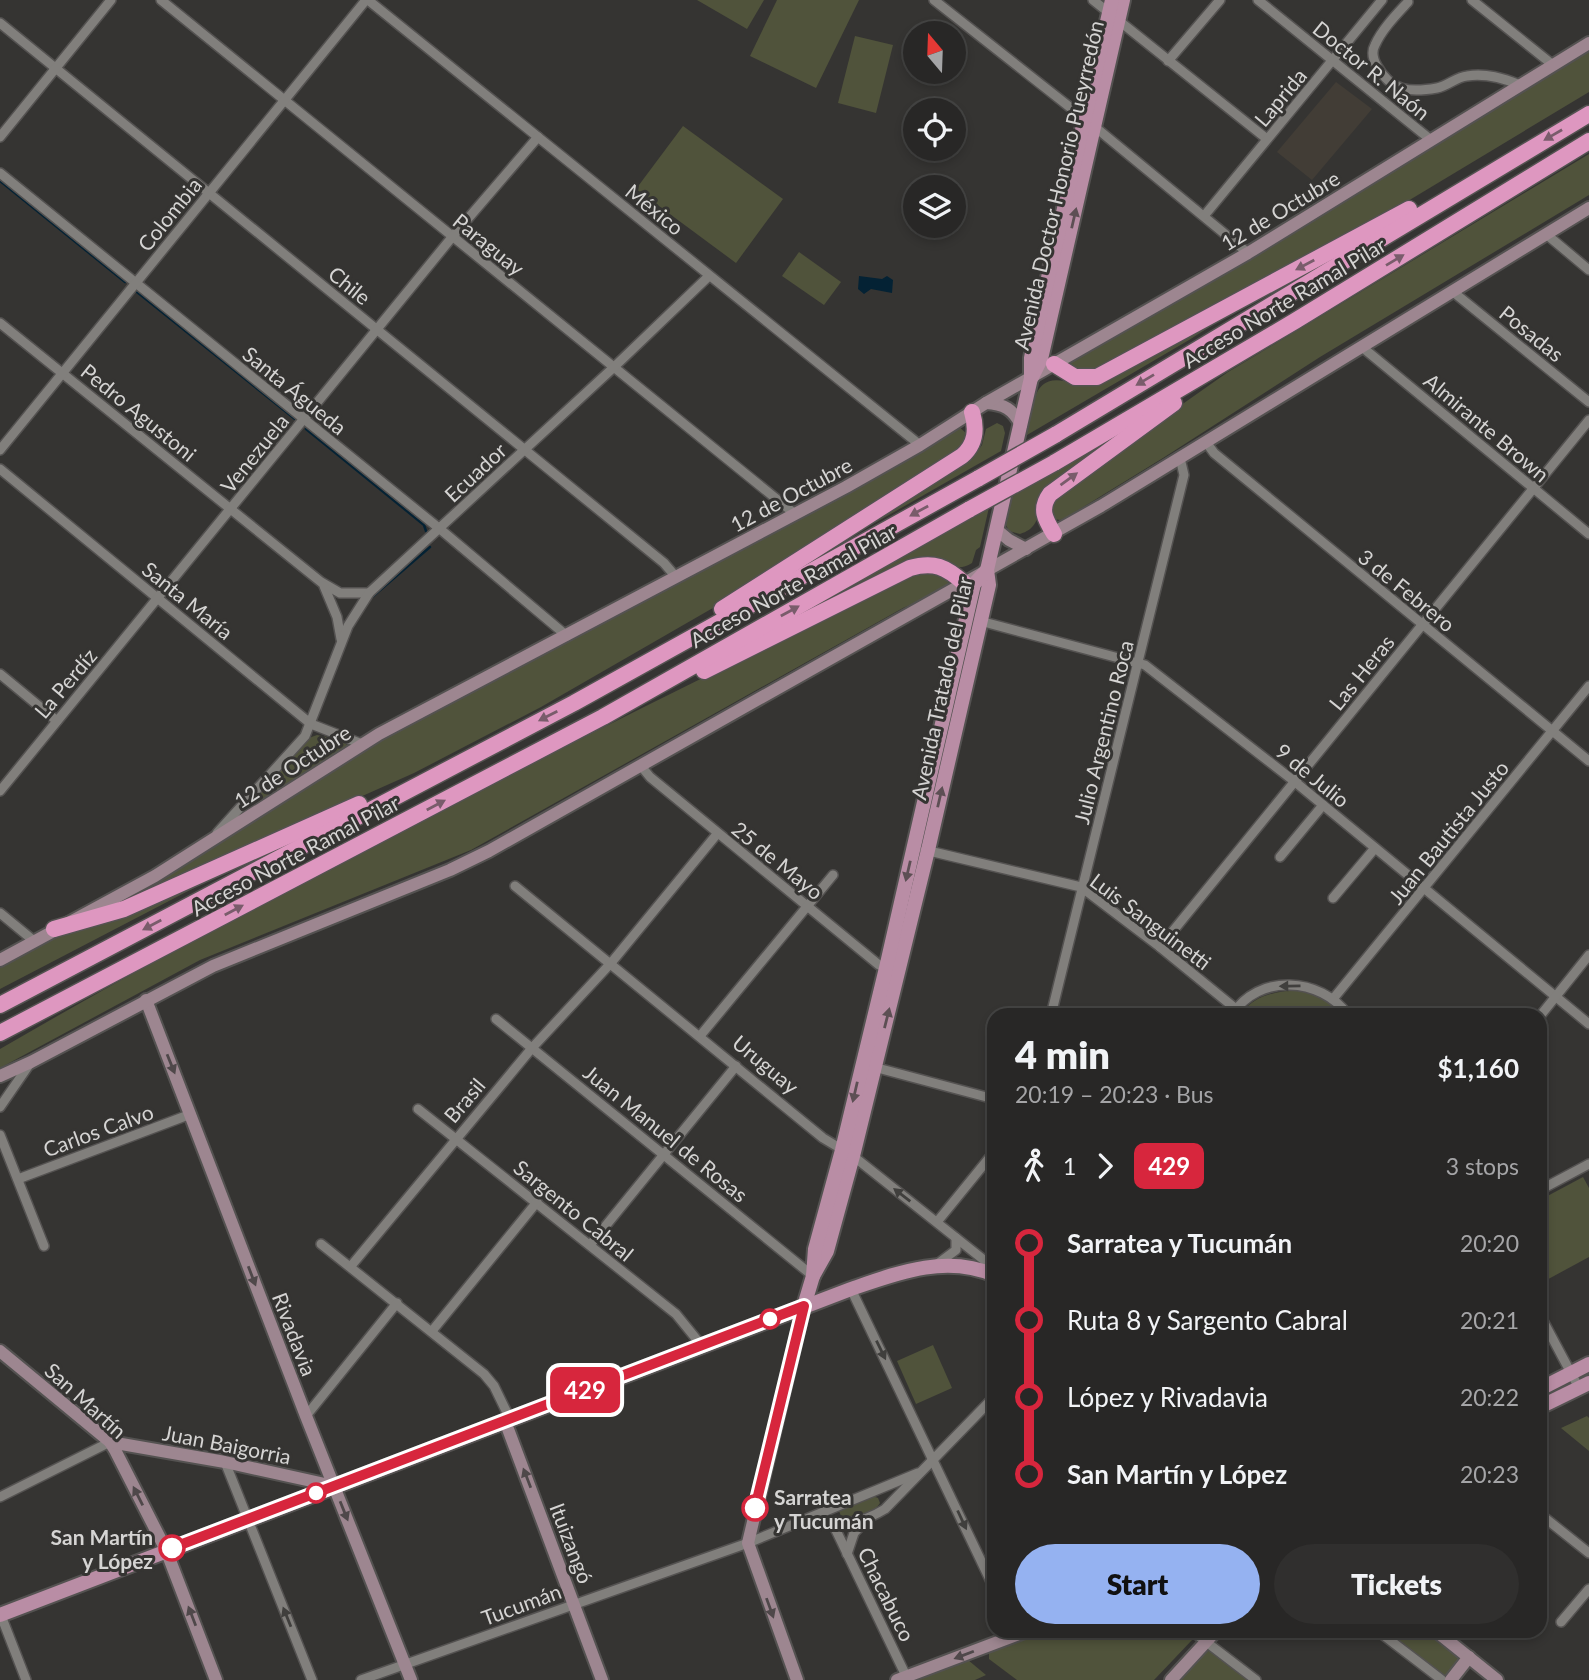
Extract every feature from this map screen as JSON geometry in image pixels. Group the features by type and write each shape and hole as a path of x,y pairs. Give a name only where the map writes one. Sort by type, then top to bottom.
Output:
{"highway":[{"name":"Acceso Norte Ramal Pilar","path":"0,1005 574,702 979,478 1589,114"},
{"name":"Acceso Norte Ramal Pilar","path":"0,1033 603,717 1054,463 1295,321 1589,141"},
{"path":"1054,364 1076,377 1097,377 1462,181 1518,155"},
{"path":"1054,534 1043,510 1052,491 1172,404 1295,321"},
{"path":"574,702 956,461 966,453 972,443 979,407"},
{"path":"603,717 681,683 900,571 936,565 950,570 964,583"},
{"path":"54,929 124,909 358,805 427,779"},
{"path":"0,1041 68,998"}],"main road":[{"name":"Avenida Doctor Honorio Pueyrredón","path":"987,570 1031,378 1041,359 1113,11 1123,0"},
{"name":"Avenida Tratado del Pilar","path":"804,1306 813,1276 815,1249 847,1153 921,849 981,621 989,584 987,570"},
{"name":"Avenida Tratado del Pilar","path":"921,849 974,584 987,570"},
{"path":"0,1614 851,1289 934,1265 987,1273"},
{"path":"1547,1385 1589,1364"},
{"path":"1547,1404 1584,1386"}],"street":[{"path":"0,137 111,0"},
{"name":"Paraguay","path":"161,0 795,514"},
{"name":"Colombia","path":"0,450 367,0"},
{"name":"México","path":"367,0 920,445"},
{"path":"934,0 1089,122 1248,253"},
{"path":"1093,0 1113,11 1168,61 1268,139"},
{"path":"1168,61 1220,0"},
{"name":"Doctor R. Naón","path":"1258,0 1431,140"},
{"name":"Laprida","path":"1204,216 1382,0"},
{"path":"1472,0 1553,65"},
{"path":"1408,2 1374,45 1372,54 1383,76 1391,85 1402,89 1437,88 1466,76 1485,75 1520,85"},
{"name":"Chile","path":"0,23 664,563 676,577"},
{"name":"12 de Octubre","path":"0,960 155,876 362,744 920,445 979,407 1248,253 1589,43"},
{"name":"Venezuela","path":"158,598 453,236 538,136"},
{"name":"Santa Águeda","path":"0,173 440,529 567,636"},
{"path":"0,1076 213,965 469,861 1054,534 1589,208"},
{"path":"1546,234 1589,271"},
{"name":"Ecuador","path":"209,842 305,736 341,643 369,593 709,276"},
{"name":"Posadas","path":"1452,291 1589,402"},
{"name":"Pedro Agustoni","path":"0,323 321,582 348,594 369,593"},
{"name":"Almirante Brown","path":"1363,347 1589,534"},
{"path":"979,407 998,404 1009,408 1021,425"},
{"name":"Las Heras","path":"1160,947 1589,420"},
{"name":"3 de Febrero","path":"1206,442 1214,453 1589,761"},
{"name":"Julio Argentino Roca","path":"1053,1008 1184,475 1180,458"},
{"name":"Santa María","path":"0,469 311,724 362,744"},
{"path":"996,530 1026,549"},
{"name":"Pedro Agustoni","path":"321,582 335,609 341,643"},
{"path":"348,594 355,598 356,612 341,615 335,609 348,594"},
{"name":"La Perdíz","path":"0,791 158,598"},
{"name":"9 de Julio","path":"981,621 1145,665 1294,781 1589,1024"},
{"path":"0,674 57,721"},
{"name":"Juan Bautista Justo","path":"1333,999 1589,686"},
{"name":"25 de Mayo","path":"641,766 650,777 718,834 892,970"},
{"path":"247,798 257,812"},
{"path":"1280,857 1322,804"},
{"name":"Brasil","path":"351,1266 532,1048 611,963 718,834"},
{"path":"1333,898 1376,848"},
{"name":"Luis Sanguinetti","path":"921,849 1081,887 1160,947 1229,1008"},
{"path":"700,1036 833,875"},
{"name":"Uruguay","path":"515,886 824,1138 987,1262"},
{"path":"0,913 34,941"},
{"path":"1546,1008 1589,955"},
{"path":"1238,1008 1250,996 1287,984 1306,986 1333,999 1341,1008"},
{"name":"Rivadavia","path":"146,1000 411,1680"},
{"name":"Juan Manuel de Rosas","path":"496,1019 665,1153 813,1276"},
{"path":"0,1107 31,1062"},
{"path":"868,1065 987,1097"},
{"path":"590,1245 736,1066"},
{"name":"Sargento Cabral","path":"418,1109 676,1314 702,1346"},
{"name":"Carlos Calvo","path":"18,1178 191,1114"},
{"path":"0,1135 44,1246"},
{"path":"937,1222 987,1161"},
{"path":"1547,1186 1589,1164"},
{"path":"432,1331 537,1202"},
{"path":"934,1265 956,1250 956,1238"},
{"name":"Ituizangó","path":"321,1244 490,1380 602,1680"},
{"path":"851,1289 987,1573"},
{"path":"306,1416 397,1303"},
{"path":"797,1680 748,1543 804,1306"},
{"path":"1547,1328 1571,1373 1584,1386"},
{"name":"San Martín","path":"0,1351 110,1442 166,1550 216,1680"},
{"name":"Tucumán","path":"811,1518 833,1524 867,1519 884,1509 987,1404"},
{"path":"0,1497 110,1442"},
{"name":"Juan Baigorria","path":"110,1442 225,1462 334,1486"},
{"path":"225,1462 312,1680"},
{"name":"Tucumán","path":"361,1680 748,1543 918,1473"},
{"path":"878,1490 884,1509"},
{"path":"833,1524 839,1505"},
{"path":"847,1554 854,1533 867,1519"},
{"path":"1547,1520 1589,1553"},
{"name":"Chacabuco","path":"833,1524 904,1679"},
{"path":"1561,1622 1589,1588"},
{"path":"0,1614 26,1680"},
{"path":"904,1679 1004,1638"},
{"path":"1202,1638 1256,1680"},
{"path":"1171,1680 1210,1638"},
{"path":"1387,1638 1442,1680"},
{"path":"1445,1638 1497,1680"},
{"path":"1451,1680 1469,1657"}],"shaded area":[{"path":"1336,82 1372,109 1312,180 1277,152"}],"green space":[{"path":"697,0 764,0 747,29"},
{"path":"777,0 859,0 816,88 750,56"},
{"path":"855,36 893,45 876,113 838,103"},
{"path":"1589,48 1589,92 1368,225 1090,375 1070,366 1073,357"},
{"path":"683,126 783,199 736,263 636,189"},
{"path":"1589,154 1589,195 1320,357 1067,517 1054,519 1051,514 1051,501 1079,477 1228,372"},
{"path":"799,252 841,282 824,305 782,276"},
{"path":"1269,289 1189,340 1027,435 1034,400 1043,385 1050,381 1075,384"},
{"path":"1174,397 1041,503 1037,519 1030,529 1020,534 1009,531 1006,525 1013,490"},
{"path":"997,423 1003,426 1005,433 1001,451 873,524 973,458 982,445 986,429"},
{"path":"958,426 967,434 966,444 758,582 541,707 414,773 124,902 123,899 361,750 655,596"},
{"path":"990,503 980,547 976,550 972,563 960,567 939,561 800,616"},
{"path":"927,568 948,578 948,584 935,594 903,608 471,850 200,960 0,1068 0,1049 113,984 459,800"},
{"path":"317,735 342,740 347,745 346,750 257,804 253,803 252,799 306,739"},
{"path":"240,864 0,989 0,968 45,941"},
{"path":"1300,990 1323,999 1335,1008 1246,1008 1266,995"},
{"path":"1583,1177 1589,1188 1589,1257 1547,1280 1547,1196"},
{"path":"933,1345 952,1388 916,1404 897,1361"},
{"path":"1587,1416 1589,1418 1589,1451 1561,1428"},
{"path":"873,1496 878,1498 880,1503 872,1511 841,1516 839,1511 843,1507"},
{"path":"1025,1638 1193,1639 1154,1680 1017,1680 989,1659 989,1653"},
{"path":"1393,1638 1440,1638 1462,1658 1445,1677"},
{"path":"1209,1650 1248,1680 1179,1680"},
{"path":"968,1660 986,1675 975,1680 918,1680"}],"water":[{"path":"859,276 882,279 887,276 893,280 892,293 871,289 864,294 858,289"}],"waterway":[{"path":"0,181 125,282"},
{"path":"137,292 295,419"},
{"path":"306,429 424,525 426,531"},
{"path":"372,597 430,547"}],"bus line":[{"name":"429","path":"172,1548 804,1306 755,1508"}],"place":[{"name":"Sarratea y Tucumán","path":"755,1508"},
{"name":"San Martín y López","path":"172,1548"}]}
